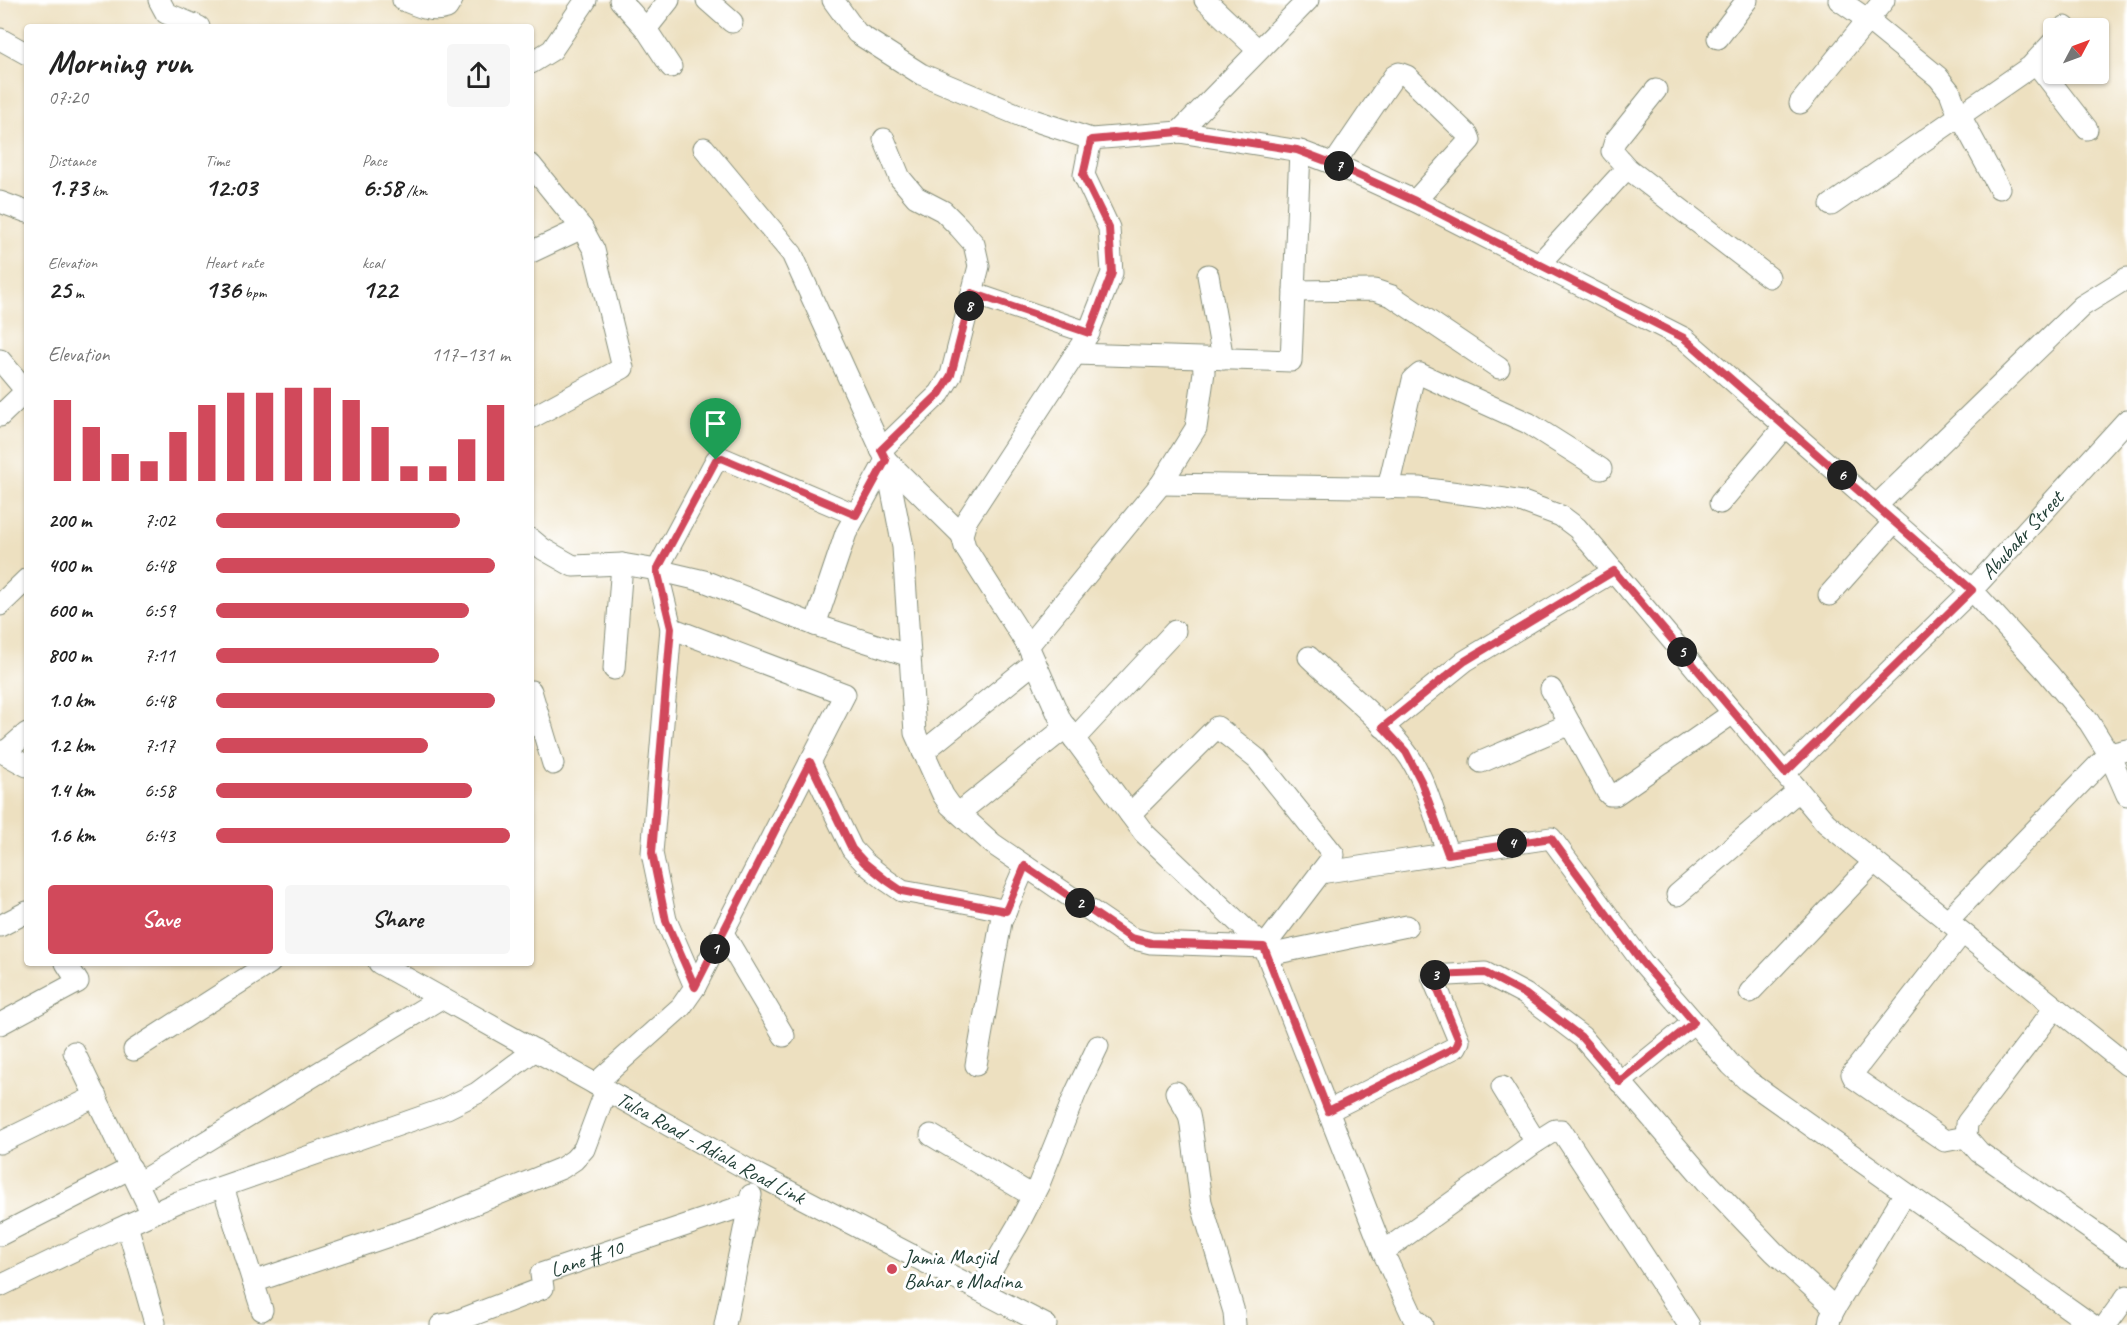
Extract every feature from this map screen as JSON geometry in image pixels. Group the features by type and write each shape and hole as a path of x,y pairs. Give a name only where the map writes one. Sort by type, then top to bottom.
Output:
{"street":[{"path":"159,0 166,13 193,24"},
{"path":"403,0 438,11 447,8 452,0"},
{"path":"534,61 552,50 586,0"},
{"path":"620,0 646,29 671,68"},
{"path":"646,29 669,0"},
{"path":"707,0 732,22"},
{"path":"833,0 857,33 921,74 1021,116 1091,140 1179,132 1300,151 1415,201 1684,338 1972,590 2118,752 2127,795"},
{"path":"1205,0 1258,50"},
{"path":"1179,132 1308,0"},
{"path":"1718,38 1747,0"},
{"path":"1839,0 1938,76 1950,92 1999,188"},
{"path":"1800,103 1884,0"},
{"path":"0,39 24,52"},
{"path":"1831,205 2035,62 2043,53"},
{"path":"2035,62 2087,129"},
{"path":"1334,164 1394,76 1400,73 1407,76 1468,135 1470,140 1415,201"},
{"path":"1656,90 1615,141 1612,151 1627,168 1769,277"},
{"path":"815,625 846,533 883,455 940,393 951,375 979,266 974,244 943,211 916,197 900,178 884,139"},
{"path":"1091,140 1083,175 1109,228 1112,273 1089,333 966,521 963,535 965,547 1031,654 1061,721 1144,833 1266,951 1383,1252 1413,1317 1422,1325"},
{"path":"704,148 792,254 883,455 903,547 915,734 943,795 959,813 993,844 1131,938 1151,943 1266,951 1407,926"},
{"path":"1075,354 1291,361 1300,151"},
{"path":"1539,264 1627,168"},
{"path":"534,169 582,228 594,250 623,368 534,416"},
{"path":"0,202 24,211"},
{"path":"534,251 582,228"},
{"path":"923,752 1031,654 1161,484 1196,428 1204,372 1213,359 1208,275"},
{"path":"1877,505 2082,306 2127,278"},
{"path":"1294,291 1374,290 1392,296 1499,368"},
{"path":"972,293 1089,333"},
{"path":"0,360 24,389"},
{"path":"1388,488 1413,380 1420,374 1528,423 1601,470"},
{"path":"0,416 24,393"},
{"name":"Abubakr Street","path":"1785,773 1972,590 2127,420"},
{"path":"1720,503 1785,426"},
{"path":"883,455 963,535"},
{"path":"695,987 666,921 652,853 671,628 657,570 716,460 722,458 856,515"},
{"path":"1161,484 1420,488 1522,502 1561,516 1577,528 1614,571 1826,824 2127,1065"},
{"path":"1829,595 1894,522"},
{"path":"534,542 573,566 622,564 704,581 815,625 910,656"},
{"path":"614,669 622,564"},
{"path":"1383,727 1465,661 1614,571"},
{"path":"0,605 24,582"},
{"path":"253,1282 427,1223 562,1168 574,1160 584,1149 601,1087 681,1007 695,987 845,694 671,628"},
{"path":"959,813 1070,733 1175,631"},
{"path":"1309,657 1406,752 1421,781 1448,854"},
{"path":"1551,689 1607,792 1615,795 1733,712"},
{"path":"534,701 553,764"},
{"path":"1481,762 1570,724"},
{"path":"1130,814 1217,727 1257,759 1334,855 1266,951"},
{"path":"24,735 2,752 24,764"},
{"path":"1966,1137 1945,1141 1854,1078 1852,1074 1954,927 2118,752"},
{"path":"810,762 852,849 886,880 902,891 1006,911"},
{"path":"1677,895 1798,791"},
{"path":"1320,873 1551,838 1642,962 1731,1065 1748,1081 2092,1325"},
{"path":"1750,992 1874,862"},
{"path":"976,1065 1001,922 1025,866"},
{"path":"0,926 24,914"},
{"path":"723,933 784,1036"},
{"path":"0,1024 78,982 68,966"},
{"path":"134,1050 265,966"},
{"name":"Tulsa Road - Adiala Road Link","path":"384,966 756,1174 1046,1325"},
{"path":"1328,1111 1456,1047 1459,1041 1432,975 1485,973 1525,994 1581,1037 1706,1181 1774,1251 1832,1317 1905,1192"},
{"path":"0,1234 134,1175 441,998"},
{"path":"2055,1008 1967,1123 1966,1137 1979,1152 2127,1255"},
{"path":"1620,1082 1694,1022"},
{"path":"980,1290 1033,1196 1076,1092 1098,1046"},
{"path":"0,1286 152,1214 447,1108 477,1093 535,1050"},
{"path":"74,1052 152,1214"},
{"path":"1502,1087 1536,1142"},
{"path":"1176,1092 1189,1115 1201,1202 1234,1312 1235,1325"},
{"path":"0,1143 96,1096"},
{"path":"1383,1252 1536,1142 1555,1130 1561,1130 1689,1325"},
{"path":"931,1135 1033,1196"},
{"path":"725,1325 756,1174"},
{"path":"223,1187 262,1310"},
{"name":"Lane # 10","path":"441,1325 496,1316 543,1288 541,1274 749,1204"},
{"path":"127,1225 154,1323"}],"place":[{"name":"Jamia Masjid Bahar e Madina","path":"892,1269"}],"route":[{"path":"1179,132 1297,150 1334,164 1415,201 1684,338 1972,590 1785,773 1614,571 1465,661 1446,675 1383,727 1406,752 1421,781 1448,854 1551,838 1642,962 1694,1022 1620,1082 1581,1037 1525,994 1485,973 1432,975 1459,1041 1456,1047 1328,1111 1264,947 1151,943 1131,938 1025,866 1006,911 902,891 865,863 852,849 810,762 695,987 666,921 652,853 671,628 657,570 716,460 722,458 856,515 886,460 881,450 940,393 951,375 972,293 1089,333 1112,273 1109,228 1083,175 1091,140 1179,132"}]}
